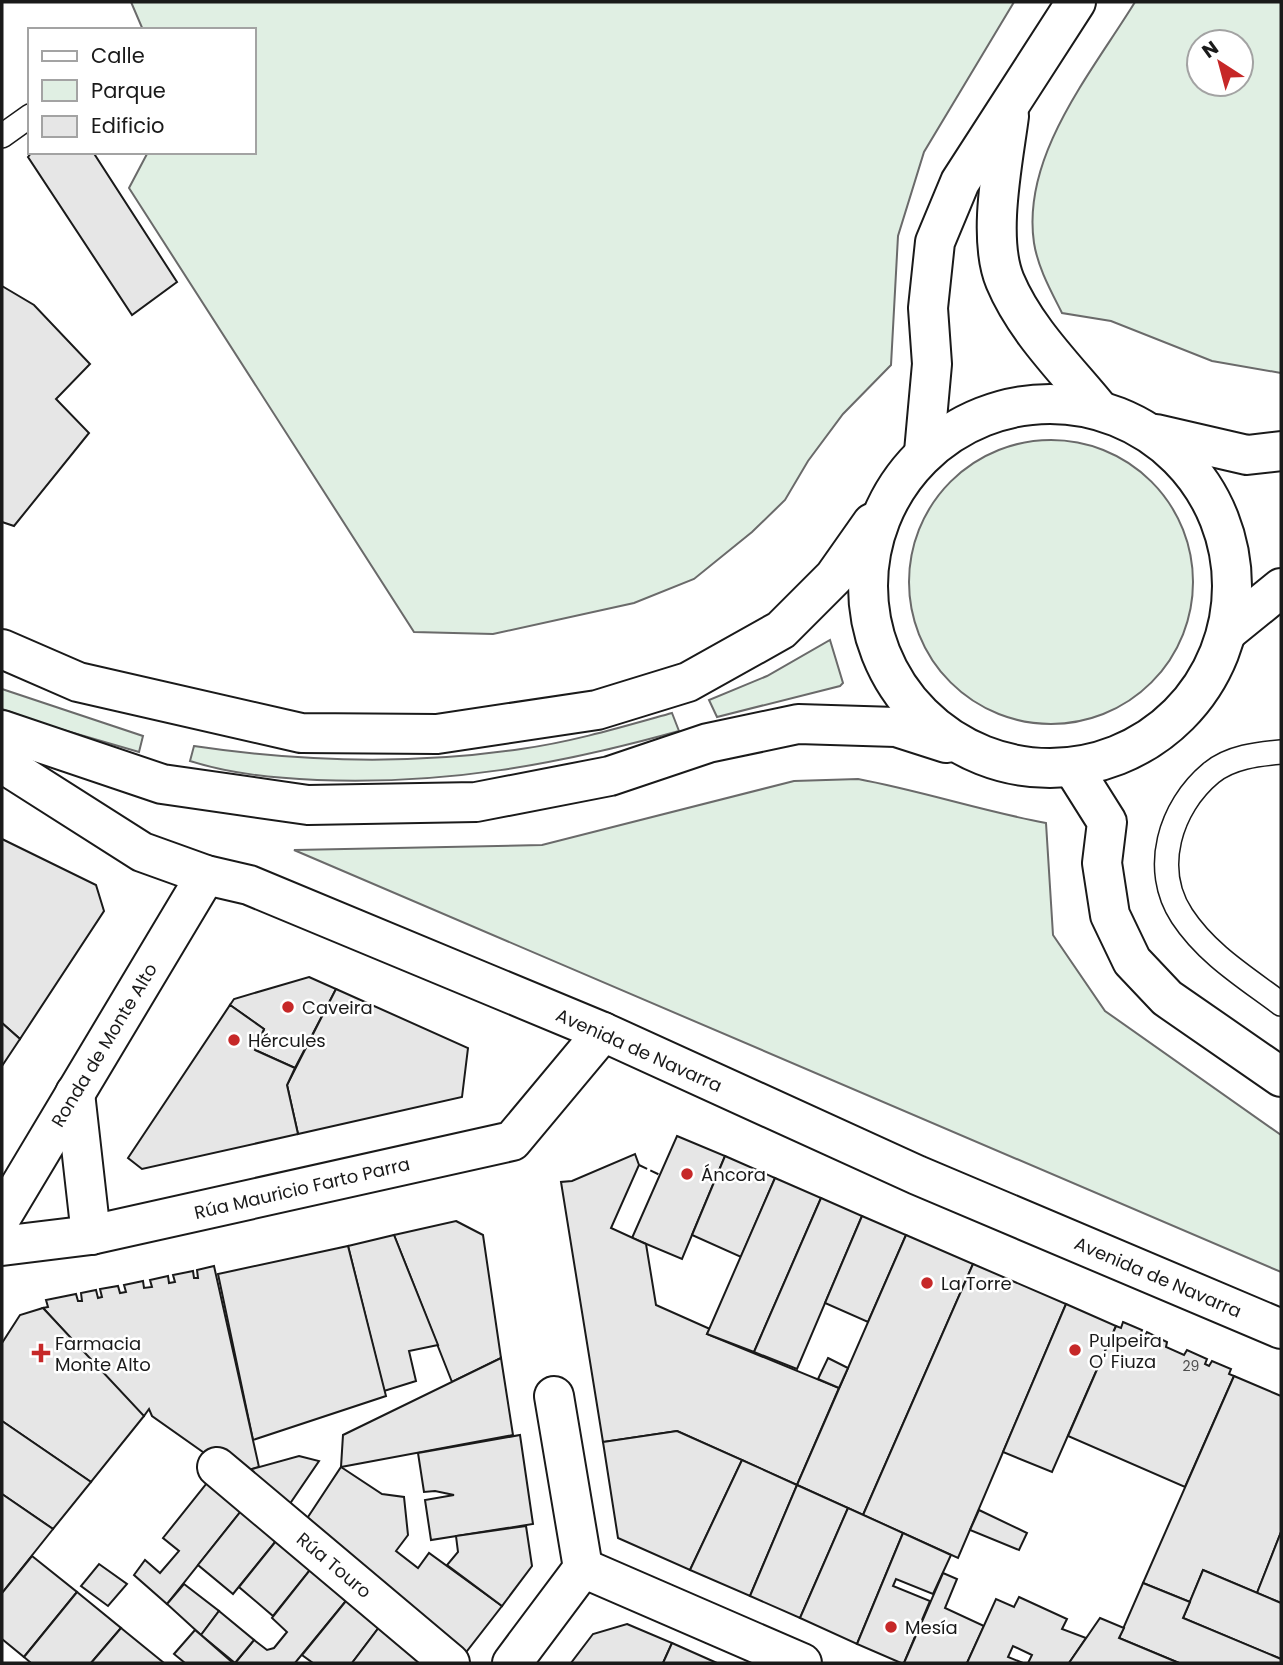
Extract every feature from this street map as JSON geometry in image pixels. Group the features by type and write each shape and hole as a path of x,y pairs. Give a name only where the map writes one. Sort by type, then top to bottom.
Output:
{"street":[{"path":"924,452 932,364 928,308 935,242 960,182 1076,2"},
{"path":"1009,109 996,225 1005,280 1033,328 1097,407"},
{"path":"2,649 78,682 301,733 437,734 597,710 688,682 781,630 835,578 902,477 924,452 975,418 1036,402 1097,407 1153,433 1247,455 1281,451"},
{"path":"2,730 162,784 308,805 476,802 610,776 708,743 798,724 896,727 1019,766 1073,768 1126,752 1172,723 1207,681 1228,631 1234,575 1222,519 1195,471 1153,433"},
{"path":"886,504 869,559 869,616 872,627 887,670 920,717 967,750"},
{"path":"1228,631 1281,587"},
{"name":"Avenida de Navarra","path":"2,763 142,852 206,875 249,885 603,1032 904,1169 1281,1329"},
{"path":"1073,768 1107,822 1102,863 1110,915 1132,961 1167,998 1281,1077"},
{"name":"Ronda de Monte Alto","path":"2,1216 206,875"},
{"name":"Rúa Mauricio Farto Parra","path":"2,1246 92,1235 512,1140 603,1032"},
{"path":"75,1093 92,1235"},
{"path":"512,1663 583,1568 554,1396"},
{"name":"Rúa Touro","path":"217,1467 450,1663"},
{"path":"583,1568 802,1663"}],"lane":[{"path":"2,136 28,117"},
{"path":"1281,751 1247,756 1212,772 1180,808 1167,843 1168,880 1181,914 1207,948 1281,1004"}],"green space":[{"path":"131,2 1014,2 924,152 898,236 891,365 843,414 808,461 785,500 752,532 694,579 634,603 493,634 414,632 129,188 147,154 256,154 256,28 142,28"},
{"path":"1135,2 1281,2 1281,373 1212,361 1111,321 1062,313 1039,261 1034,243 1033,211 1038,178 1049,147 1081,86"},
{"path":"1051,440 1092,446 1118,457 1141,472 1161,492 1176,515 1187,541 1193,582 1187,623 1176,649 1161,672 1141,692 1118,707 1092,718 1051,724 1010,718 984,707 961,692 941,672 926,649 915,623 909,582 915,541 926,515 941,492 961,472 984,457 1010,446"},
{"path":"830,640 843,683 840,686 717,717 709,700 767,676"},
{"path":"2,689 143,736 139,752 2,709"},
{"path":"672,713 679,731 545,763 456,776 364,781 301,779 237,772 190,761 194,746 357,760 480,754 597,734"},
{"path":"858,779 1046,823 1053,935 1105,1011 1281,1135 1281,1272 294,850 542,845 794,781"}],"building":[{"path":"30,154 94,154 177,282 132,315 28,157"},
{"path":"2,286 34,305 90,364 56,399 89,433 14,526 2,522"},
{"path":"2,839 96,885 104,911 20,1039 2,1023"},
{"path":"309,977 336,989 295,1068 255,1050 264,1029 230,1005 234,999"},
{"path":"336,989 468,1048 462,1097 298,1134 287,1085"},
{"path":"230,1005 264,1029 255,1050 295,1068 287,1085 298,1134 142,1169 128,1158"},
{"path":"2,1023 20,1039 2,1066"},
{"path":"677,1136 725,1156 682,1259 632,1238"},
{"path":"635,1154 639,1165 611,1228 646,1244 656,1305 710,1329 707,1334 839,1388 797,1485 677,1431 603,1442 561,1182 572,1181"},
{"path":"725,1156 775,1178 741,1257 692,1235"},
{"path":"775,1178 821,1198 754,1352 707,1334"},
{"path":"821,1198 862,1216 797,1369 754,1352"},
{"path":"862,1216 906,1235 868,1322 825,1303"},
{"path":"456,1221 483,1235 501,1358 452,1382 394,1235"},
{"path":"394,1235 438,1345 409,1351 416,1381 384,1391 348,1246"},
{"path":"906,1235 973,1264 863,1515 797,1485"},
{"path":"348,1246 386,1396 253,1440 218,1274"},
{"path":"973,1264 1066,1304 958,1558 863,1515"},
{"path":"214,1266 259,1467 234,1474 152,1416 149,1409 144,1416 139,1413 43,1308 48,1307 46,1300 76,1294 78,1301 82,1301 81,1293 96,1290 98,1298 102,1297 100,1289 118,1286 120,1293 126,1292 124,1285 143,1281 144,1288 152,1287 150,1280 168,1276 169,1283 175,1282 173,1275 193,1271 194,1278 198,1278 197,1270"},
{"path":"1066,1304 1116,1326 1052,1472 1003,1452"},
{"path":"43,1308 144,1416 91,1482 2,1421 2,1343 20,1315"},
{"path":"1123,1322 1142,1330 1140,1336 1144,1338 1147,1332 1167,1342 1166,1347 1184,1355 1187,1350 1207,1359 1205,1364 1209,1366 1212,1361 1231,1369 1229,1374 1234,1376 1185,1487 1068,1436 1116,1326 1121,1328"},
{"path":"501,1358 513,1435 341,1467 343,1435"},
{"path":"828,1358 848,1368 839,1388 818,1379"},
{"path":"1234,1376 1281,1396 1281,1532 1257,1593 1203,1570 1190,1602 1143,1583"},
{"path":"2,1421 91,1482 53,1529 2,1494"},
{"path":"677,1431 742,1460 690,1570 618,1538 603,1442"},
{"path":"520,1435 533,1524 431,1540 425,1500 454,1495 424,1492 418,1453"},
{"path":"299,1456 319,1461 287,1508 245,1471"},
{"path":"742,1460 797,1485 750,1596 690,1570"},
{"path":"341,1467 382,1494 404,1497 408,1535 396,1551 418,1568 429,1553 502,1606 460,1660 304,1523"},
{"path":"211,1478 245,1506 167,1604 134,1575 145,1560 160,1573 179,1551 163,1538"},
{"path":"797,1485 848,1508 800,1618 750,1596"},
{"path":"2,1494 53,1529 2,1593"},
{"path":"245,1506 280,1536 233,1594 198,1565"},
{"path":"848,1508 903,1533 857,1644 800,1618"},
{"path":"979,1510 1027,1533 1019,1550 970,1530"},
{"path":"526,1526 532,1566 502,1606 447,1565 458,1552 456,1536"},
{"path":"1281,1532 1281,1603 1257,1593"},
{"path":"903,1533 951,1555 933,1594 896,1579 893,1586 930,1601 904,1663 901,1663 857,1644"},
{"path":"280,1536 314,1565 273,1616 239,1587"},
{"path":"32,1556 77,1592 24,1657 2,1639 2,1593"},
{"path":"99,1564 127,1584 108,1606 81,1586"},
{"path":"314,1565 350,1596 295,1663 235,1663 254,1640 267,1650 274,1648 287,1632 272,1618"},
{"path":"1203,1570 1281,1603 1281,1659 1183,1618"},
{"path":"943,1573 957,1579 945,1608 984,1626 967,1663 904,1663"},
{"path":"1143,1583 1190,1602 1183,1618 1281,1659 1281,1663 1179,1663 1119,1638"},
{"path":"184,1584 219,1611 201,1635 167,1604"},
{"path":"77,1592 121,1628 91,1663 31,1663 24,1657"},
{"path":"350,1596 383,1622 352,1663 313,1663 302,1655"},
{"path":"1019,1597 1067,1619 1062,1629 1086,1638 1069,1663 1028,1663 1032,1655 1013,1646 1008,1657 1023,1663 967,1663 996,1599 1014,1607"},
{"path":"219,1611 254,1640 235,1663 201,1635"},
{"path":"1100,1618 1124,1628 1119,1638 1179,1663 1069,1663"},
{"path":"383,1622 434,1663 352,1663"},
{"path":"627,1624 672,1643 663,1663 571,1663 593,1634"},
{"path":"121,1628 164,1663 91,1663"},
{"path":"195,1630 233,1663 185,1663 174,1654"},
{"path":"672,1643 717,1663 663,1663"}],"fence":[{"path":"639,1165 660,1175"}],"place":[{"name":"Caveira","path":"288,1007"},
{"name":"Hércules","path":"234,1040"},
{"name":"Áncora","path":"687,1174"},
{"name":"La Torre","path":"927,1283"},
{"name":"Pulpeira O' Fiuza","path":"1075,1350"},
{"name":"Farmacia Monte Alto","path":"41,1353"},
{"name":"Mesía","path":"891,1627"}]}
